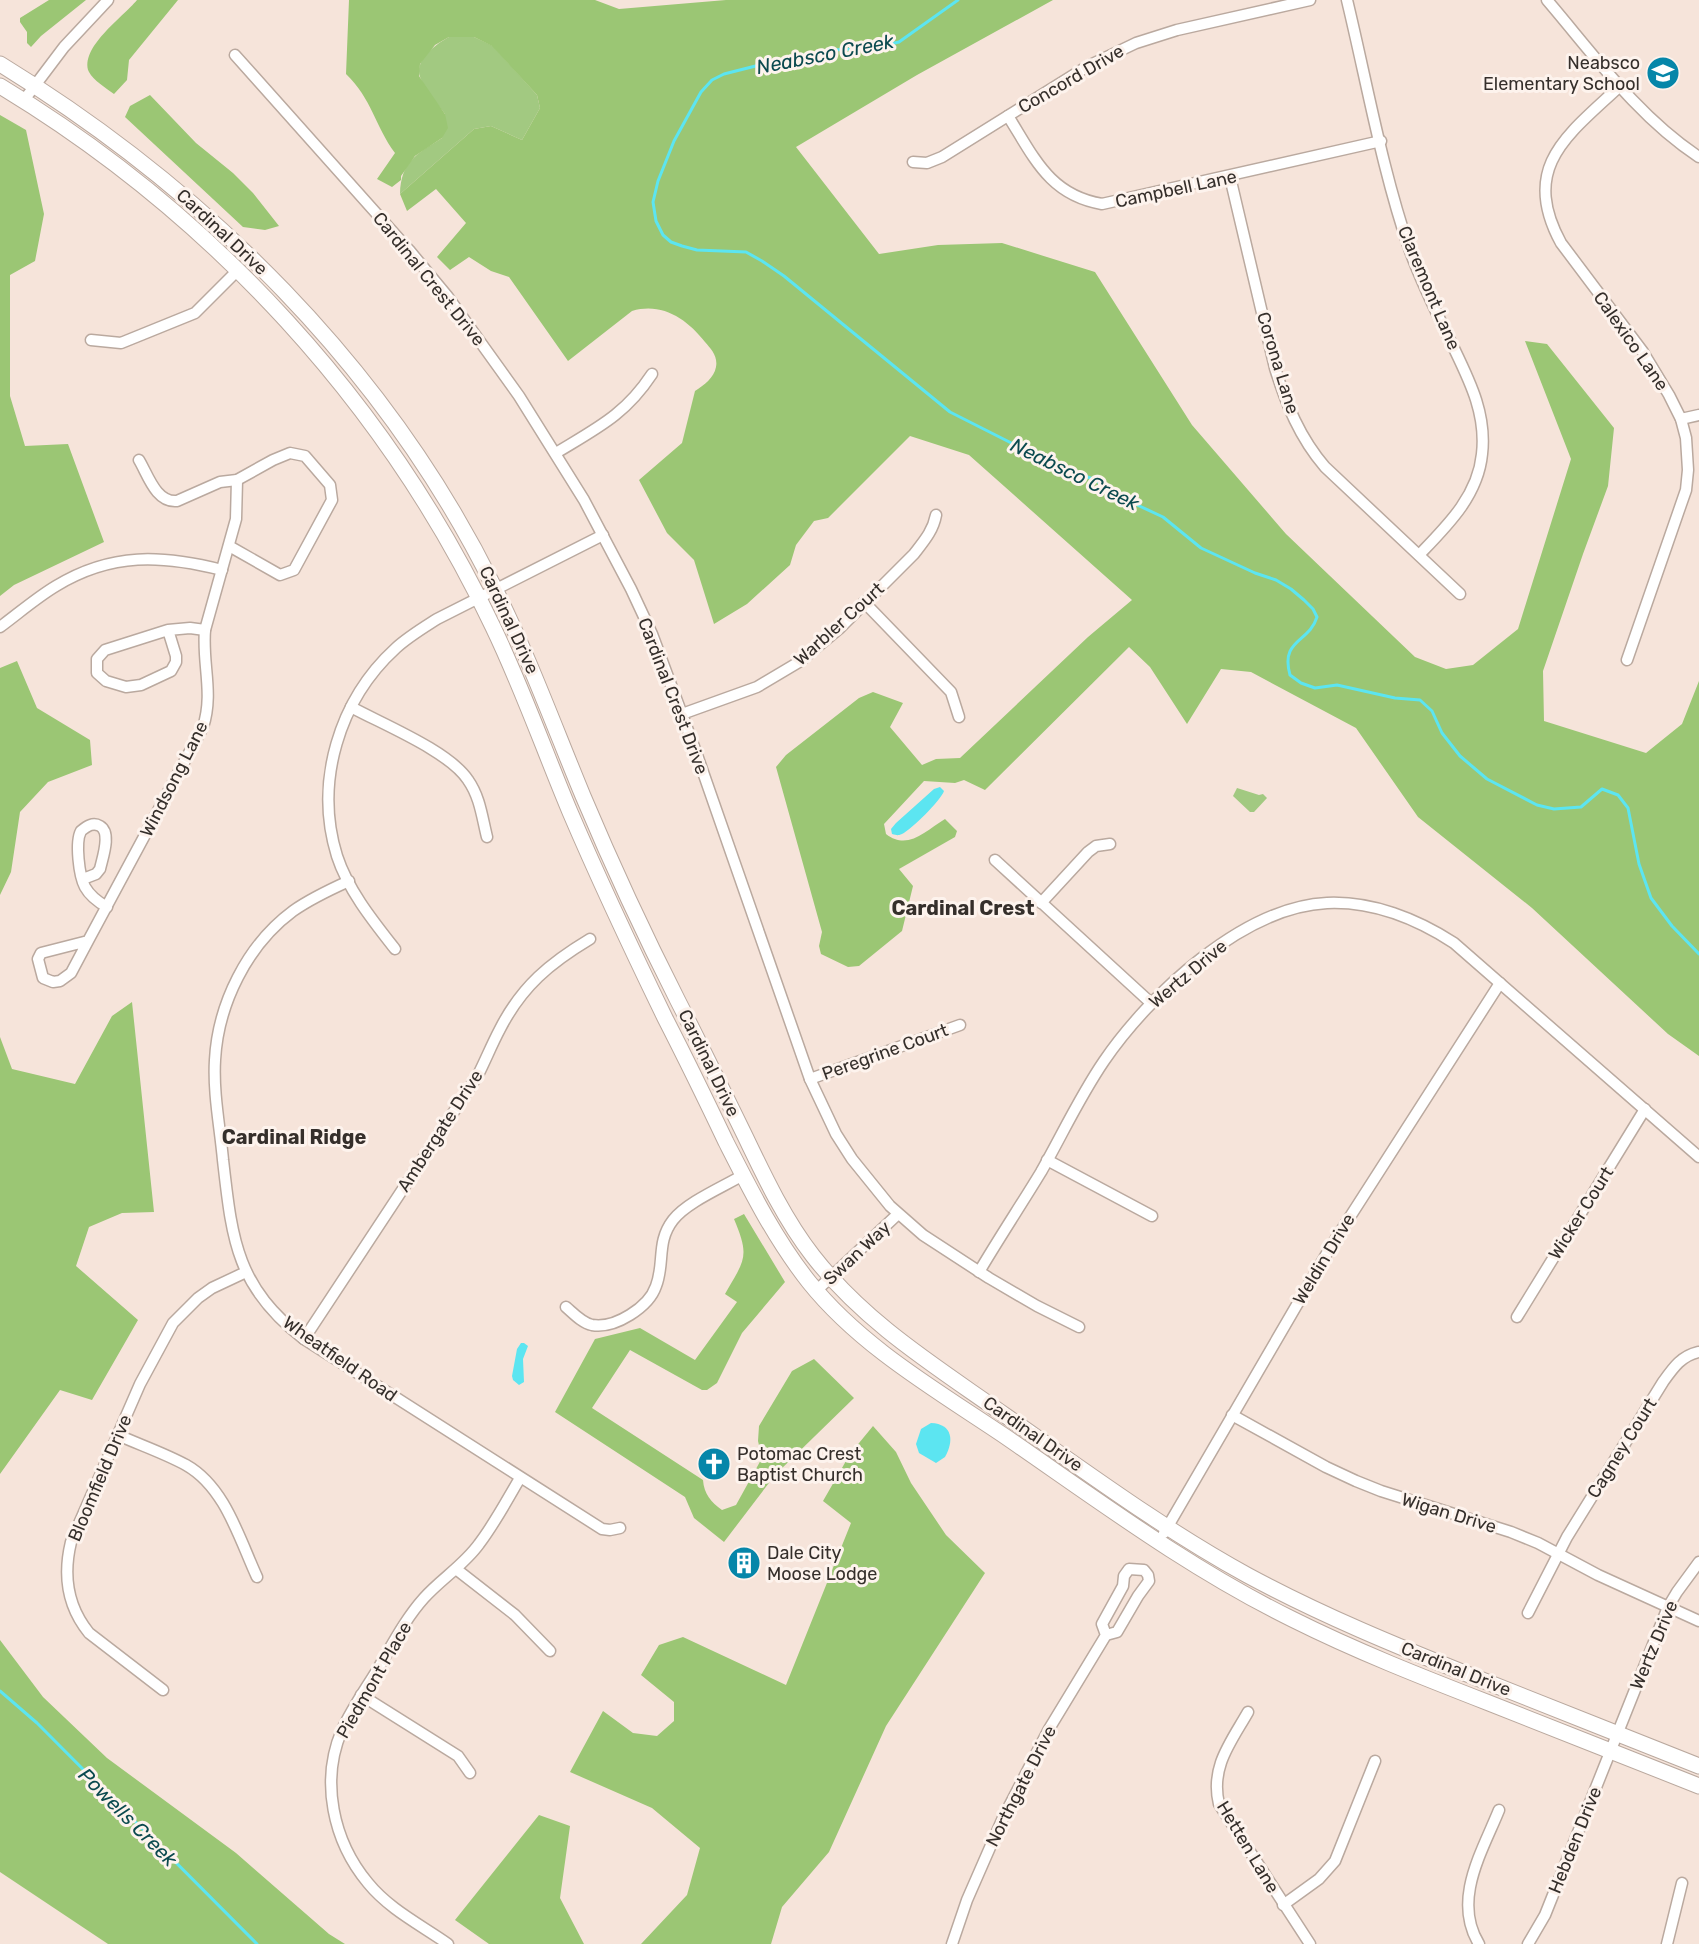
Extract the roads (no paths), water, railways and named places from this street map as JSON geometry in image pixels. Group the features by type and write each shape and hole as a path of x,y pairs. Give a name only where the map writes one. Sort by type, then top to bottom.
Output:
{"main road":[{"name":"Cardinal Drive","path":"0,64 120,144 161,176 239,245 332,344 394,424 430,477 496,590 534,672 584,799 661,968 769,1188 799,1238 830,1277 871,1319 900,1342 1168,1527 1244,1574 1335,1619 1405,1649 1699,1766"},
{"name":"Cardinal Drive","path":"0,86 116,164 178,214 238,270 301,337 372,424 427,507 478,599 521,688 597,874 643,973 768,1224 787,1254 816,1291 860,1334 888,1356 1159,1542 1233,1588 1348,1645 1699,1786"}],"street":[{"path":"24,100 64,47 108,0"},
{"name":"Concord Drive","path":"913,162 927,163 942,157 1088,66 1136,43 1177,30 1310,0"},
{"name":"Claremont Lane","path":"1347,0 1400,218 1411,253 1425,288 1473,388 1482,422 1482,454 1479,474 1472,491 1460,510 1419,555"},
{"path":"1547,0 1650,120 1699,157"},
{"name":"Cardinal Crest Drive","path":"235,55 448,297 508,379 556,453 603,534 652,634 810,1079 836,1134 852,1159 898,1214 923,1234 979,1272 1037,1306 1079,1327"},
{"name":"Calexico Lane","path":"1621,85 1564,138 1557,149 1547,174 1547,206 1555,233 1561,243 1649,361 1669,395 1680,419 1688,456 1686,490 1627,660"},
{"name":"Campbell Lane","path":"1008,116 1049,178 1066,192 1093,203 1108,204 1381,141"},
{"name":"Corona Lane","path":"1230,177 1275,368 1299,430 1325,467 1460,594"},
{"path":"91,340 121,343 195,313 238,270"},
{"path":"556,453 616,416 630,403 652,374"},
{"path":"1680,419 1699,415"},
{"path":"139,460 160,497 170,502 219,482 237,480 290,453 305,456 330,485 333,500 302,558 290,573 280,575 229,546 236,519 237,480"},
{"name":"Warbler Court","path":"682,714 758,687 781,674 820,646 914,554 928,537 936,515"},
{"path":"394,949 369,916 349,881 338,859 332,837 328,792 334,749 341,726 369,678 397,647 437,620 603,534"},
{"name":"Windsong Lane","path":"88,941 41,953 38,959 44,978 53,982 67,977 88,941 107,907 203,727 209,701 204,645 205,630 229,546"},
{"path":"0,627 57,585 95,567 136,559 166,559 222,570"},
{"path":"864,602 951,692 959,717"},
{"path":"168,630 176,656 176,662 171,671 141,685 126,687 106,681 97,673 97,659 105,650 168,630 190,628 205,630"},
{"path":"351,707 442,755 459,769 476,795 487,837"},
{"path":"83,879 100,870 106,836 98,825 86,827 78,836 77,843 84,886 90,894 107,907"},
{"path":"1041,903 1088,852 1096,846 1110,844"},
{"path":"995,860 1151,1003"},
{"name":"Wheatfield Road","path":"349,881 310,900 278,924 250,956 238,976 222,1013 216,1051 215,1080 228,1210 239,1258 268,1306 304,1339 602,1528 610,1530 620,1528"},
{"name":"Wertz Drive","path":"979,1272 1104,1060 1151,1003 1203,956 1245,929 1291,911 1325,903 1375,908 1419,923 1454,944 1699,1157"},
{"name":"Ambergate Drive","path":"304,1339 478,1075 500,1029 522,994 558,958 590,939"},
{"name":"Weldin Drive","path":"1159,1542 1330,1248 1500,983"},
{"name":"Peregrine Court","path":"810,1079 960,1025"},
{"name":"Wicker Court","path":"1517,1317 1645,1109"},
{"path":"1047,1160 1152,1216"},
{"path":"566,1307 586,1323 600,1325 623,1318 649,1299 656,1288 663,1239 675,1218 688,1206 743,1175"},
{"name":"Swan Way","path":"816,1291 898,1214"},
{"name":"Bloomfield Drive","path":"163,1690 89,1634 75,1611 67,1583 68,1556 71,1542 140,1384 173,1323 198,1298 212,1288 246,1272"},
{"name":"Cagney Court","path":"1528,1613 1557,1554 1664,1382 1677,1363 1698,1352"},
{"name":"Wigan Drive","path":"1232,1415 1356,1481 1511,1532 1699,1622"},
{"path":"118,1435 186,1466 210,1485 226,1510 257,1577"},
{"name":"Piedmont Place","path":"448,1944 382,1898 355,1866 340,1836 332,1796 333,1761 343,1727 408,1618 423,1599 480,1543 520,1478"},
{"name":"Wertz Drive","path":"1617,1734 1668,1607 1699,1562"},
{"path":"456,1569 515,1615 550,1651"},
{"name":"Northgate Drive","path":"952,1944 985,1858 1027,1770 1106,1635 1118,1632 1138,1596 1146,1588 1149,1581 1148,1575 1142,1569 1129,1569 1124,1576 1123,1586 1102,1624 1106,1635"},
{"path":"362,1695 458,1756 470,1773"},
{"name":"Hetten Lane","path":"1248,1712 1222,1758 1218,1769 1217,1792 1223,1812 1310,1944"},
{"name":"Hebden Drive","path":"1528,1944 1545,1915 1617,1734"},
{"path":"1283,1905 1319,1879 1335,1861 1375,1761"},
{"path":"1479,1944 1468,1914 1469,1886 1499,1810"},
{"path":"1667,1944 1682,1883"}],"water":[{"path":"940,787 944,791 942,795 912,827 902,834 892,834 891,829 896,823 934,789"},
{"path":"521,1343 528,1346 523,1359 524,1382 519,1385 512,1376 517,1349"},
{"path":"931,1423 944,1426 950,1434 948,1451 945,1457 936,1463 919,1453 916,1444 921,1429"}],"waterway":[{"name":"Neabsco Creek","path":"958,0 899,42 872,48 833,50 787,58 724,74 712,80 701,92 674,141 658,181 653,202 656,221 663,235 671,242 697,250 746,252 762,261 784,276 950,412 1057,466 1093,479 1133,503 1163,517 1201,548 1255,573 1276,580 1291,589 1313,609 1317,617 1308,632 1289,654 1290,675 1301,683 1315,688 1337,685 1395,698 1420,700 1432,711 1442,733 1460,756 1487,779 1537,805 1554,809 1581,807 1602,789 1618,795 1628,808 1639,864 1651,898 1672,926 1699,954"},
{"name":"Powells Creek","path":"0,1691 37,1723 257,1944"}],"place":[{"name":"Neabsco Elementary School","path":"1663,73"},
{"name":"Potomac Crest Baptist Church","path":"714,1464"},
{"name":"Dale City Moose Lodge","path":"744,1563"}],"district":[{"name":"Cardinal Crest","path":"963,908"},
{"name":"Cardinal Ridge","path":"294,1137"}]}
